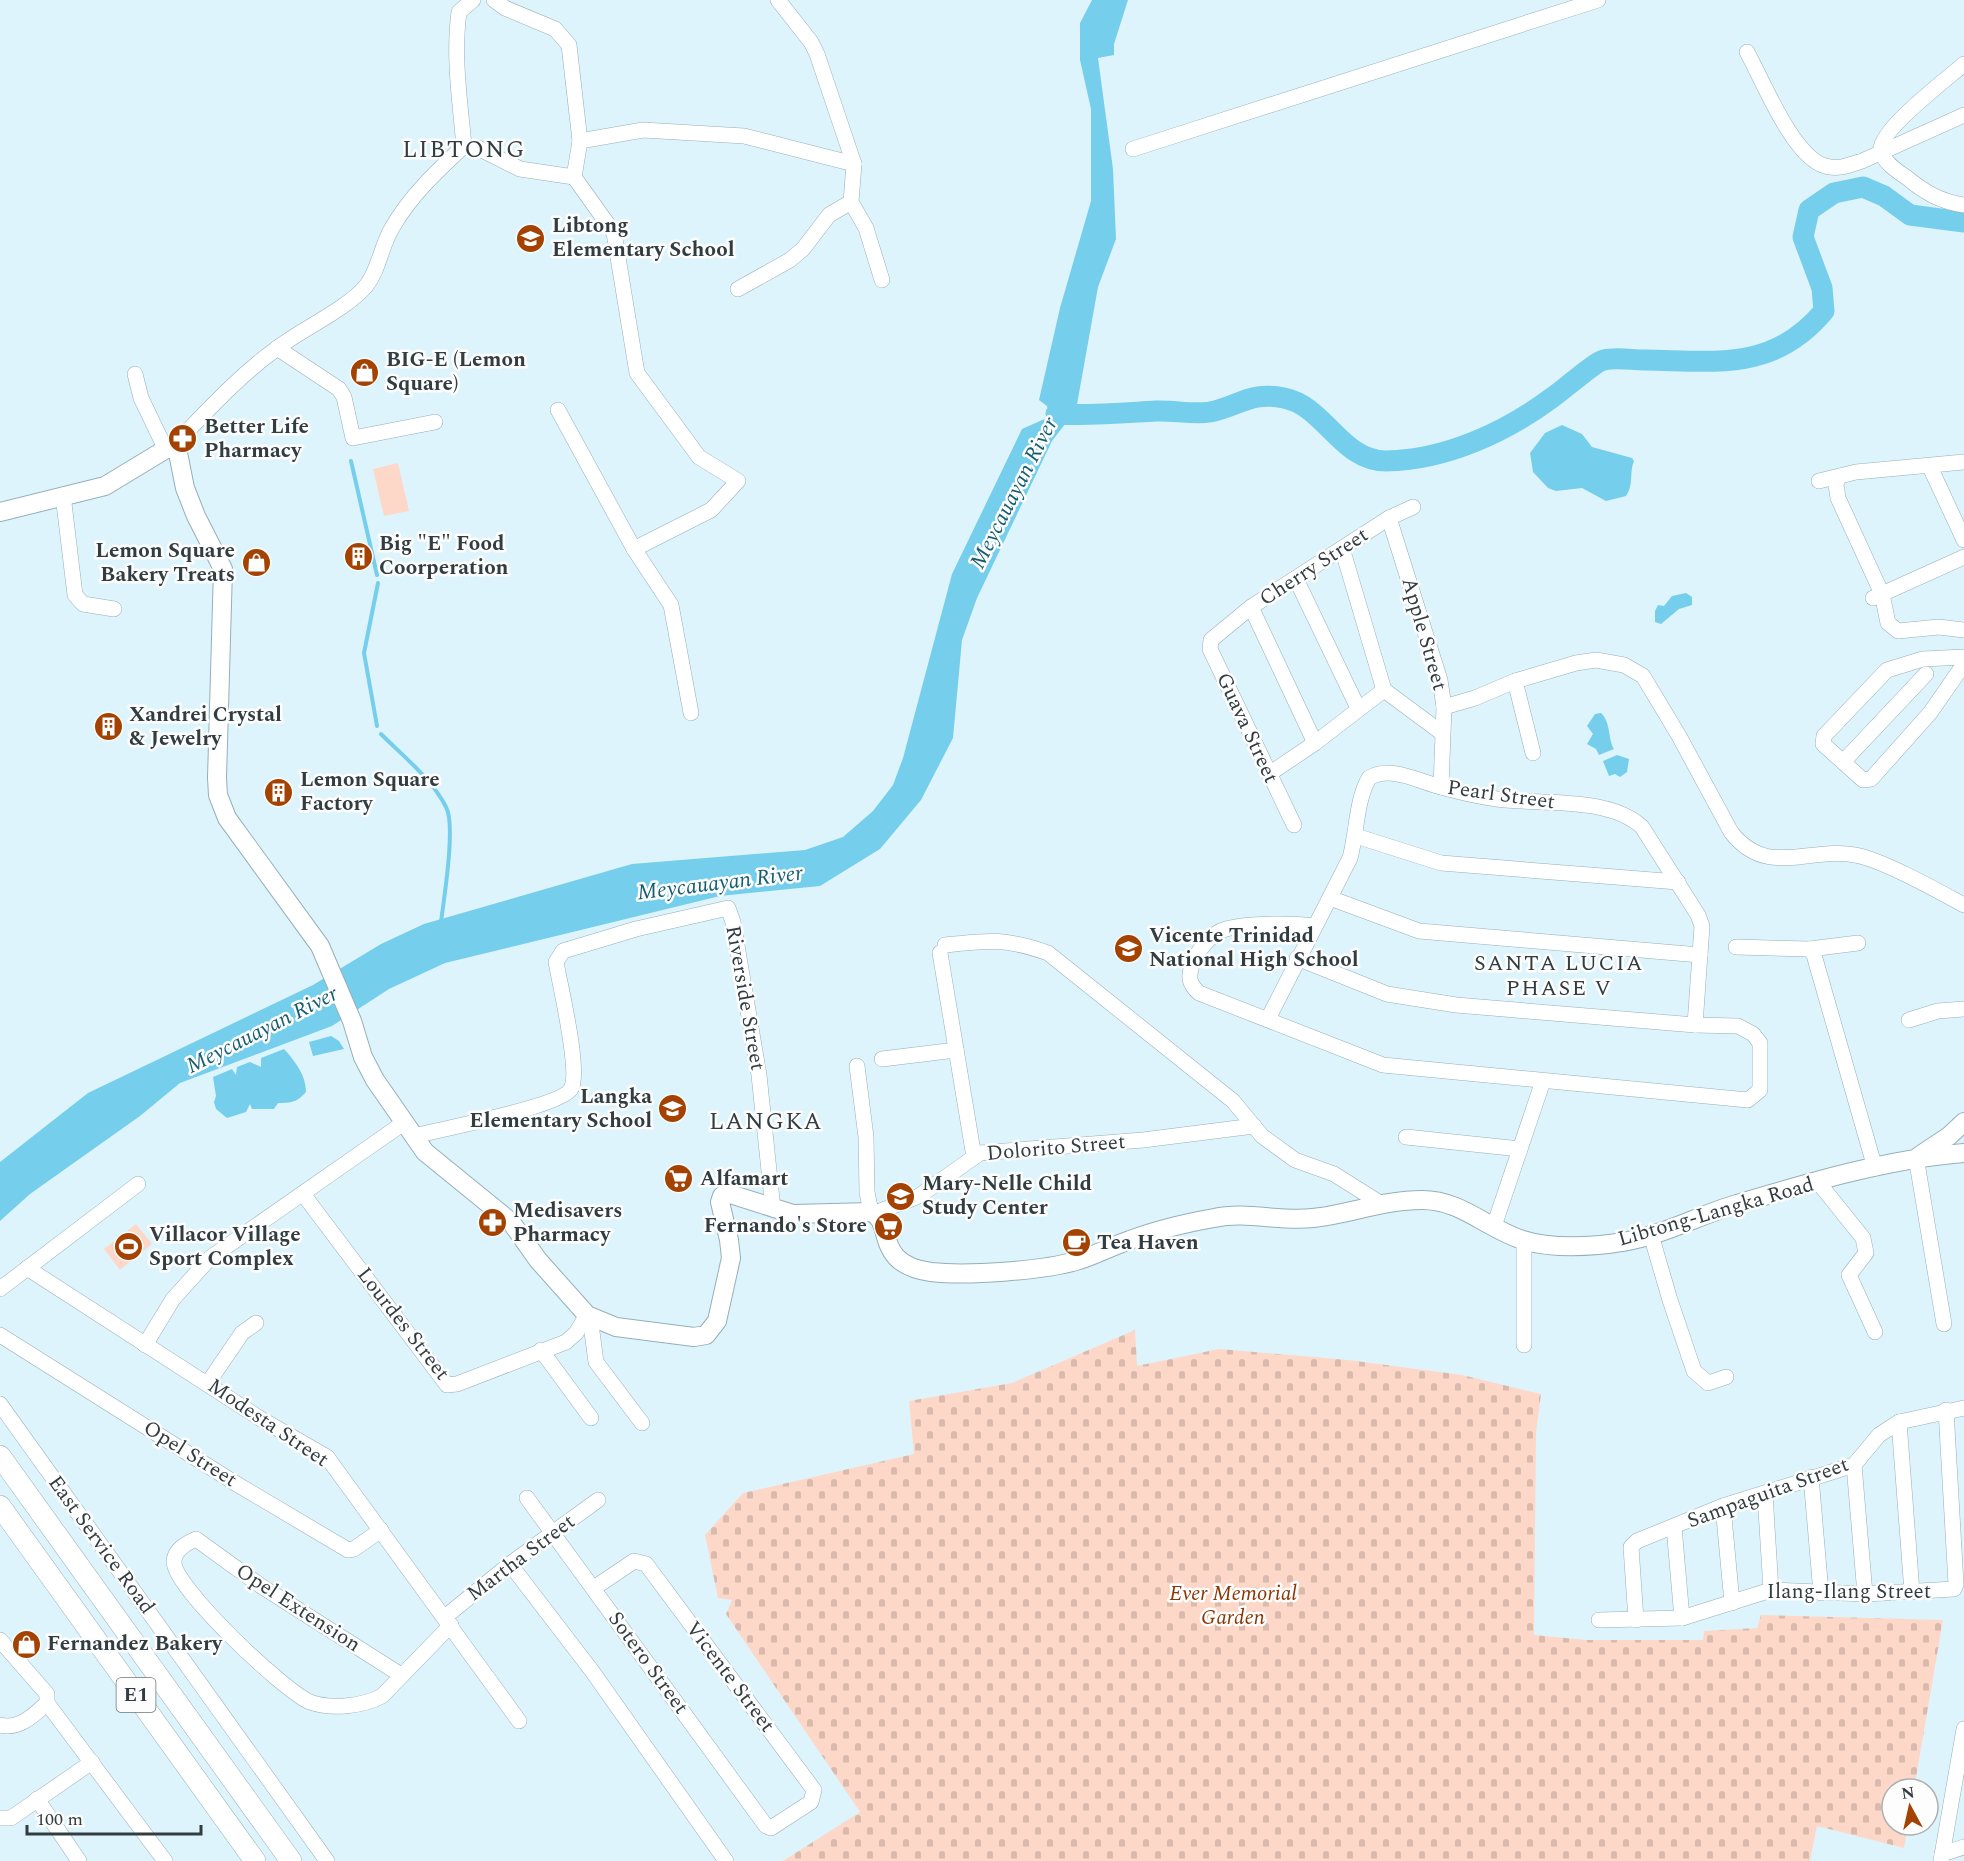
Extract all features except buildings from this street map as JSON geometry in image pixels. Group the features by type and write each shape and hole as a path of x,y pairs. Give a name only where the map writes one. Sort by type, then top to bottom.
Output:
{"highway":[{"name":"E1","path":"0,1456 291,1861"},
{"name":"E1","path":"0,1506 255,1861"}],"main road":[{"path":"0,512 105,486 171,446 196,516 223,569 217,778 220,802 243,841 320,946 371,1072 425,1152 511,1222 538,1260 588,1316 616,1327 694,1337 706,1335 717,1321 731,1258 721,1208 722,1196 732,1193 793,1214 873,1213"},
{"path":"1917,1157 1949,1136 1964,1122"},
{"path":"1917,1157 1964,1153"},
{"name":"Libtong-Langka Road","path":"873,1213 891,1252 899,1260 911,1269 945,1272 1016,1269 1075,1261 1132,1239 1217,1217 1239,1215 1314,1218 1380,1203 1423,1200 1442,1202 1461,1208 1524,1241 1570,1246 1622,1242 1737,1204 1917,1157"}],"street":[{"path":"464,146 457,66 457,27 459,12 473,0"},
{"path":"494,0 505,8 555,29 569,45 580,141 574,177 614,233 637,373 699,457 738,481 711,510 634,549"},
{"path":"778,0 811,42 854,164 851,202 866,228 882,280"},
{"path":"1133,149 1598,0"},
{"path":"1747,52 1791,133 1818,164 1828,167 1845,167 1964,115"},
{"path":"1881,153 1884,139 1889,131 1964,64"},
{"path":"580,141 643,129 744,136 854,164"},
{"path":"464,146 478,148 520,169 574,177"},
{"path":"135,374 141,398 171,446 236,382 277,348 367,286 391,229 400,216 432,177 464,146"},
{"path":"1881,153 1894,168 1926,192 1944,201 1964,205"},
{"path":"738,289 790,260 803,249 825,219 851,202"},
{"path":"277,348 339,389 344,396 350,435 353,438 435,422"},
{"path":"558,410 634,549 671,605 691,713"},
{"path":"1819,481 1856,472 1930,467 1964,462"},
{"path":"1930,467 1964,540"},
{"path":"1838,477 1836,484 1838,498 1888,623 1898,631 1939,627 1964,630"},
{"path":"63,495 75,595 83,604 114,609"},
{"name":"Cherry Street","path":"1218,633 1251,607 1342,548 1389,518 1413,507"},
{"name":"Apple Street","path":"1389,518 1432,650 1444,706 1442,787"},
{"path":"1342,548 1384,690 1442,733"},
{"path":"1877,596 1964,557"},
{"path":"1296,579 1358,708"},
{"path":"1251,607 1315,743"},
{"name":"Guava Street","path":"1218,633 1211,640 1210,649 1294,825"},
{"path":"1444,706 1475,698 1515,681 1596,660 1624,665 1642,676 1679,736 1731,832 1742,846 1755,854 1776,857 1824,853 1860,856 1964,905"},
{"path":"1964,660 1944,694 1871,779 1863,780 1823,744 1824,736 1887,670 1964,660"},
{"path":"1924,666 1944,694"},
{"path":"1843,762 1924,666"},
{"path":"1515,681 1533,753"},
{"path":"1269,774 1315,743 1384,690"},
{"name":"Pearl Street","path":"1269,1019 1297,958 1350,858 1356,836 1362,789 1369,778 1388,772 1498,799 1598,807 1624,813 1642,827 1698,915 1702,926 1695,1025"},
{"path":"1356,836 1441,863 1678,882"},
{"path":"1330,898 1419,931 1701,955"},
{"name":"Riverside Street","path":"409,1129 507,1114 565,1097 572,1088 574,1076 572,1050 556,962 563,951 646,926 728,908 733,922 759,1076 773,1209"},
{"path":"1297,958 1387,994 1456,1005 1695,1025 1738,1026 1753,1034 1760,1043 1760,1090 1748,1100 1383,1065 1199,993 1192,986 1189,976 1195,956 1210,939 1225,929 1294,923 1314,926"},
{"path":"974,1157 956,1050 943,949 991,940 1017,942 1048,953 1233,1101 1262,1136 1295,1160 1334,1174 1380,1203"},
{"path":"1736,947 1810,949 1821,945 1858,943"},
{"path":"1810,949 1814,955 1875,1167"},
{"path":"1909,1020 1938,1011 1964,1009"},
{"path":"882,1059 956,1050"},
{"path":"857,1066 867,1137 867,1192 873,1213"},
{"path":"1494,1226 1543,1080"},
{"name":"Dolorito Street","path":"873,1213 919,1196 942,1182 980,1153 1131,1142 1254,1126"},
{"path":"146,1345 173,1299 210,1258 303,1194 409,1129"},
{"path":"1406,1137 1520,1149"},
{"path":"1917,1157 1944,1324"},
{"path":"1818,1182 1863,1238 1866,1253 1849,1275 1875,1332"},
{"path":"0,1289 138,1184"},
{"name":"Lourdes Street","path":"303,1194 447,1385 457,1384 566,1342 576,1333 588,1316"},
{"path":"1651,1234 1694,1371 1708,1383 1726,1377"},
{"path":"1524,1241 1524,1345"},
{"name":"Modesta Street","path":"27,1268 261,1419 327,1457 519,1721"},
{"path":"588,1316 596,1362 642,1423"},
{"path":"208,1383 242,1332 256,1323"},
{"name":"Opel Street","path":"0,1335 235,1484 348,1550 354,1549 381,1530"},
{"path":"541,1350 591,1418"},
{"name":"East Service Road","path":"0,1404 327,1861"},
{"name":"Sampaguita Street","path":"1636,1620 1631,1547 1637,1541 1723,1506 1854,1464 1879,1435 1899,1422 1946,1410 1964,1408"},
{"name":"Ilang-Ilang Street","path":"1599,1620 1682,1618 1732,1603 1754,1593 1771,1590 1865,1594 1948,1592 1956,1584 1946,1410"},
{"path":"1899,1422 1912,1592"},
{"path":"1854,1464 1865,1594"},
{"path":"1811,1477 1821,1593"},
{"path":"1765,1494 1771,1590"},
{"name":"Sotero Street","path":"527,1498 768,1828"},
{"name":"Martha Street","path":"196,1539 186,1543 178,1551 174,1561 177,1572 218,1623 267,1670 310,1702 334,1706 368,1703 382,1696 448,1621 510,1564 598,1500"},
{"path":"1723,1506 1732,1603"},
{"path":"1674,1527 1682,1618"},
{"name":"Opel Extension","path":"196,1539 261,1586 401,1675"},
{"name":"Vicente Street","path":"594,1588 634,1561 646,1564 814,1790 811,1802 768,1828"},
{"path":"510,1564 592,1671 726,1861"},
{"path":"0,1640 40,1682 47,1694 47,1703 165,1861"},
{"path":"0,1725 9,1727 31,1718 47,1703"},
{"path":"1942,1857 1964,1729"},
{"path":"0,1818 11,1818 92,1762"},
{"path":"37,1799 79,1861"},
{"path":"1942,1857 1964,1847"}],"green space":[{"path":"398,463 409,511 384,516 373,469"},
{"name":"Villacor Village Sport Complex","path":"136,1224 152,1244 120,1270 104,1249"},
{"name":"Ever Memorial Garden","path":"1135,1330 1137,1366 1219,1349 1348,1360 1462,1375 1541,1394 1536,1433 1534,1635 1586,1640 1703,1640 1704,1631 1757,1628 1761,1615 1943,1620 1916,1777 1880,1777 1880,1837 1906,1837 1904,1848 1817,1826 1810,1861 783,1861 860,1812 726,1614 732,1600 718,1598 705,1535 743,1493 914,1454 909,1401 1012,1383"}],"water":[{"name":"Meycauayan River","path":"1092,0 1128,0 1114,44 1114,55 1098,58 1113,169 1116,239 1098,287 1076,410 1052,441 977,598 962,640 953,738 921,800 880,849 820,886 720,896 445,963 389,989 332,1026 180,1083 140,1116 30,1194 0,1221 0,1162 88,1093 313,985 381,944 424,924 632,864 805,850 843,837 873,811 893,785 903,758 952,574 1022,429 1049,417 1047,406 1039,400 1060,308 1091,201 1091,109 1080,60 1080,23"},
{"path":"1562,425 1582,434 1592,447 1632,458 1634,461 1631,483 1626,496 1606,501 1582,488 1556,491 1548,488 1533,472 1530,453 1545,433"},
{"path":"1686,593 1692,597 1692,605 1679,609 1661,624 1655,622 1655,611 1658,605 1664,606 1672,596"},
{"path":"1601,713 1606,721 1614,749 1599,755 1596,749 1587,744 1593,734 1587,726 1595,714"},
{"path":"1617,755 1629,759 1627,772 1620,777 1615,774 1609,776 1603,761"},
{"path":"331,1036 339,1041 344,1049 313,1056 309,1042"},
{"path":"284,1049 302,1074 306,1086 306,1092 303,1095 294,1101 278,1103 274,1109 252,1109 250,1104 246,1112 227,1118 216,1109 213,1077 232,1069 236,1075 237,1067 250,1062 261,1067 261,1058"}],"waterway":[{"name":"Meycauayan River","path":"1056,414 1163,411 1203,413 1254,398 1273,396 1298,403 1311,411 1345,443 1370,459 1386,461 1431,456 1474,442 1516,422 1604,360 1719,361 1764,354 1784,345 1805,331 1824,311 1822,288 1803,237 1809,210 1834,193 1863,187 1884,196 1910,215 1964,222"},
{"path":"351,461 377,575"},
{"path":"377,726 364,653 378,583"},
{"path":"381,734 425,777 440,797 449,816 450,845 441,922"}],"place":[{"name":"Libtong Elementary School","path":"531,238"},
{"name":"BIG-E (Lemon Square)","path":"365,372"},
{"name":"Better Life Pharmacy","path":"183,439"},
{"name":"Big \"E\" Food Coorperation","path":"358,556"},
{"name":"Lemon Square Bakery Treats","path":"256,563"},
{"name":"Xandrei Crystal & Jewelry","path":"108,727"},
{"name":"Lemon Square Factory","path":"279,792"},
{"name":"Vicente Trinidad National High School","path":"1128,948"},
{"name":"Langka Elementary School","path":"673,1109"},
{"name":"Alfamart","path":"679,1179"},
{"name":"Mary-Nelle Child Study Center","path":"901,1196"},
{"name":"Medisavers Pharmacy","path":"492,1223"},
{"name":"Fernando's Store","path":"888,1226"},
{"name":"Tea Haven","path":"1076,1243"},
{"name":"Villacor Village Sport Complex","path":"128,1247"},
{"name":"Fernandez Bakery","path":"26,1644"}],"district":[{"name":"LIBTONG","path":"464,150"},
{"name":"SANTA LUCIA PHASE V","path":"1559,976"},
{"name":"LANGKA","path":"766,1122"}]}
